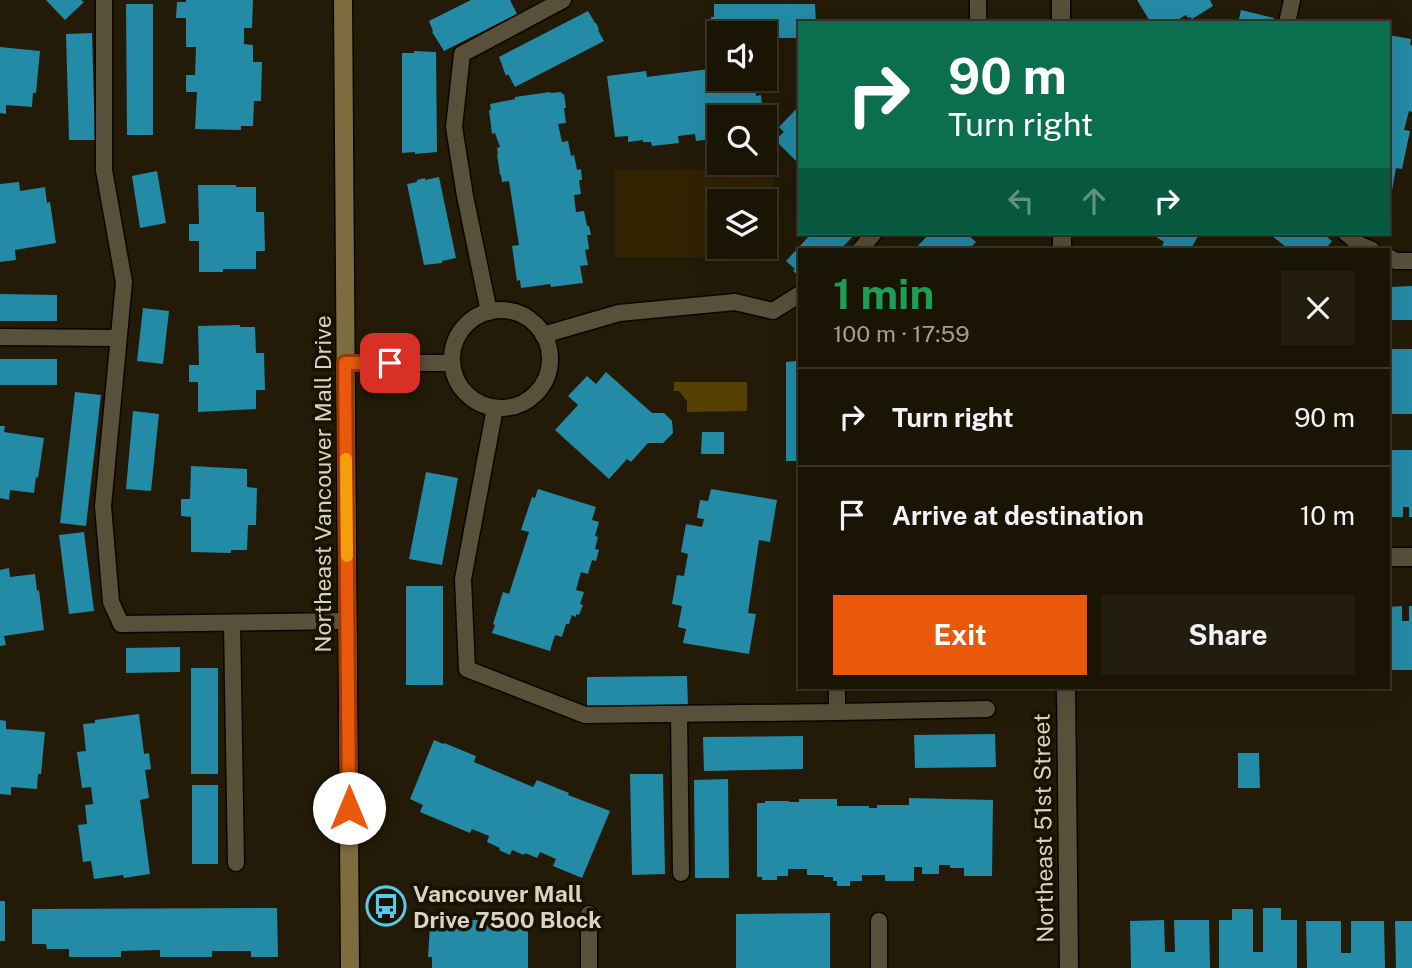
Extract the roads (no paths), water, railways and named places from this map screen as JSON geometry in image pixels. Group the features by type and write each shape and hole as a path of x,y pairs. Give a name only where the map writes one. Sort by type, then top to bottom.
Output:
{"main road":[{"name":"Northeast Vancouver Mall Drive","path":"343,0 350,968"}],"street":[{"path":"1061,0 1061,21"},
{"path":"1390,557 1412,557"},
{"name":"Northeast 51st Street","path":"1066,689 1069,968"}],"lane":[{"path":"104,0 104,170 124,282 103,506 111,602 121,624 348,621"},
{"path":"489,312 454,127 462,54 563,0"},
{"path":"978,0 978,21"},
{"path":"1288,21 1293,0"},
{"path":"1348,235 1367,248"},
{"path":"1390,258 1396,261 1412,261"},
{"path":"543,335 619,313 735,302 773,311 798,295"},
{"path":"509,311 521,314 536,325 543,335 550,358 547,377 537,392 522,404 495,408 481,404 465,393 455,378 453,348 460,331 474,318 489,312 509,311"},
{"path":"0,337 119,338"},
{"path":"345,363 452,363"},
{"path":"495,408 463,579 467,669 585,715 987,709"},
{"path":"232,623 236,863"},
{"path":"837,689 837,712"},
{"path":"679,714 681,873"},
{"path":"589,914 589,968"},
{"path":"879,921 879,968"}],"place":[{"name":"Vancouver Mall Drive 7500 Block","path":"386,906"}]}
